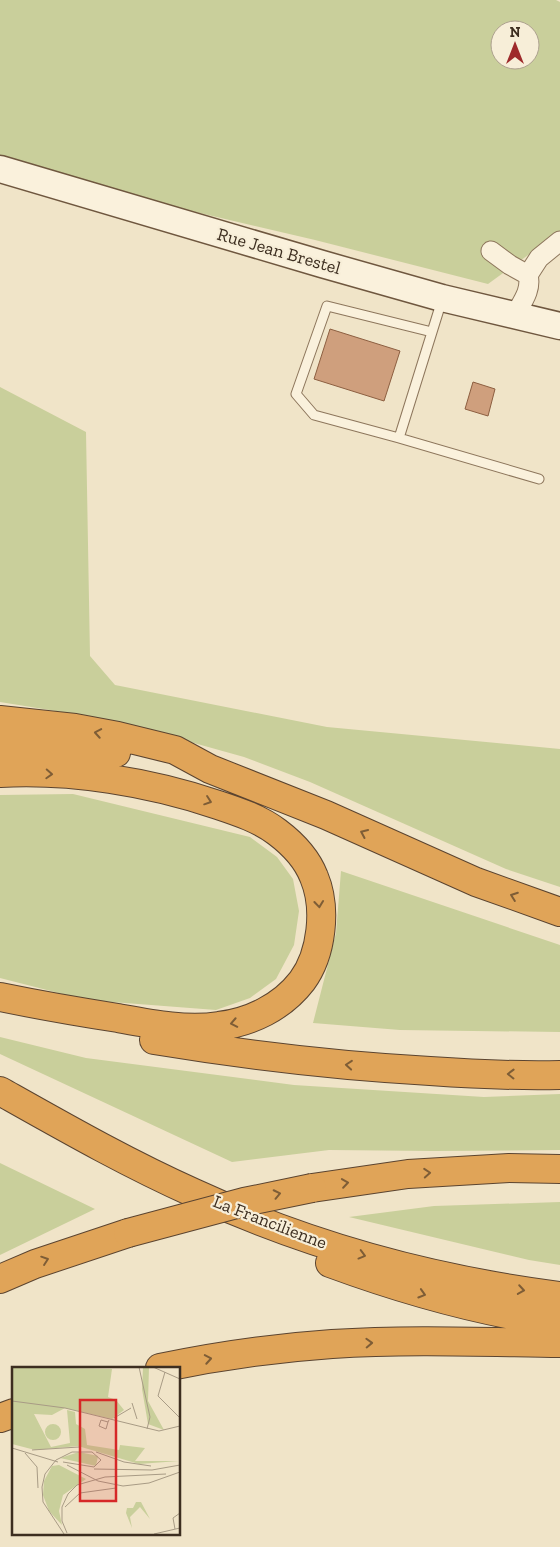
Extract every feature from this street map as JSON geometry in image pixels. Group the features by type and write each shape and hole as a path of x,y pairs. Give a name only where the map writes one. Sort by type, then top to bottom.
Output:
{"highway":[{"path":"0,720 66,727 118,736 175,750 210,768 326,815 476,882 560,912"},
{"path":"0,746 68,747 98,750 140,757 189,770 210,768"},
{"path":"0,772 75,775 154,786 192,796 253,818 276,831 306,861 318,891 321,919 316,949 303,980 276,1005 242,1022 202,1027 153,1024 0,997"},
{"path":"0,1010 103,1031 272,1057 471,1074 560,1075"},
{"name":"La Francilienne","path":"0,1091 117,1156 162,1178 196,1194 284,1229 356,1253 426,1272 520,1291 560,1296"},
{"path":"47,1118 164,1190 222,1219 298,1250 370,1278 423,1295 469,1307 560,1323"},
{"path":"0,1279 36,1264 128,1233 244,1202 312,1188 408,1174 510,1168 560,1169"},
{"path":"165,1367 232,1354 334,1344 560,1342"},
{"path":"0,1418 12,1414"}],"street":[{"name":"Rue Jean Brestel","path":"0,169 442,298 560,326"},
{"path":"515,315 530,283 528,274 539,258 560,242"},
{"path":"492,251 510,265 528,274"}],"lane":[{"path":"400,438 442,298"},
{"path":"432,332 327,306 296,394 314,415 539,479"}],"green space":[{"path":"0,0 556,0 560,2 560,232 488,284 315,240 0,166"},
{"path":"0,387 86,432 90,656 115,685 327,727 560,749 560,887 506,869 310,782 244,757 176,738 62,712 0,702"},
{"path":"73,794 250,837 277,857 293,879 299,911 294,945 276,979 250,998 216,1010 86,1000 0,978 0,795"},
{"path":"341,871 560,945 560,1032 400,1030 313,1023 336,933"},
{"path":"0,1037 86,1058 294,1085 484,1097 560,1094 560,1150 329,1150 232,1162 0,1054"},
{"path":"0,1163 95,1209 0,1255"},
{"path":"560,1202 560,1265 529,1260 349,1217 434,1206"}],"building":[{"path":"330,329 400,351 384,401 314,379"},
{"path":"473,382 495,389 488,416 465,409"}]}
